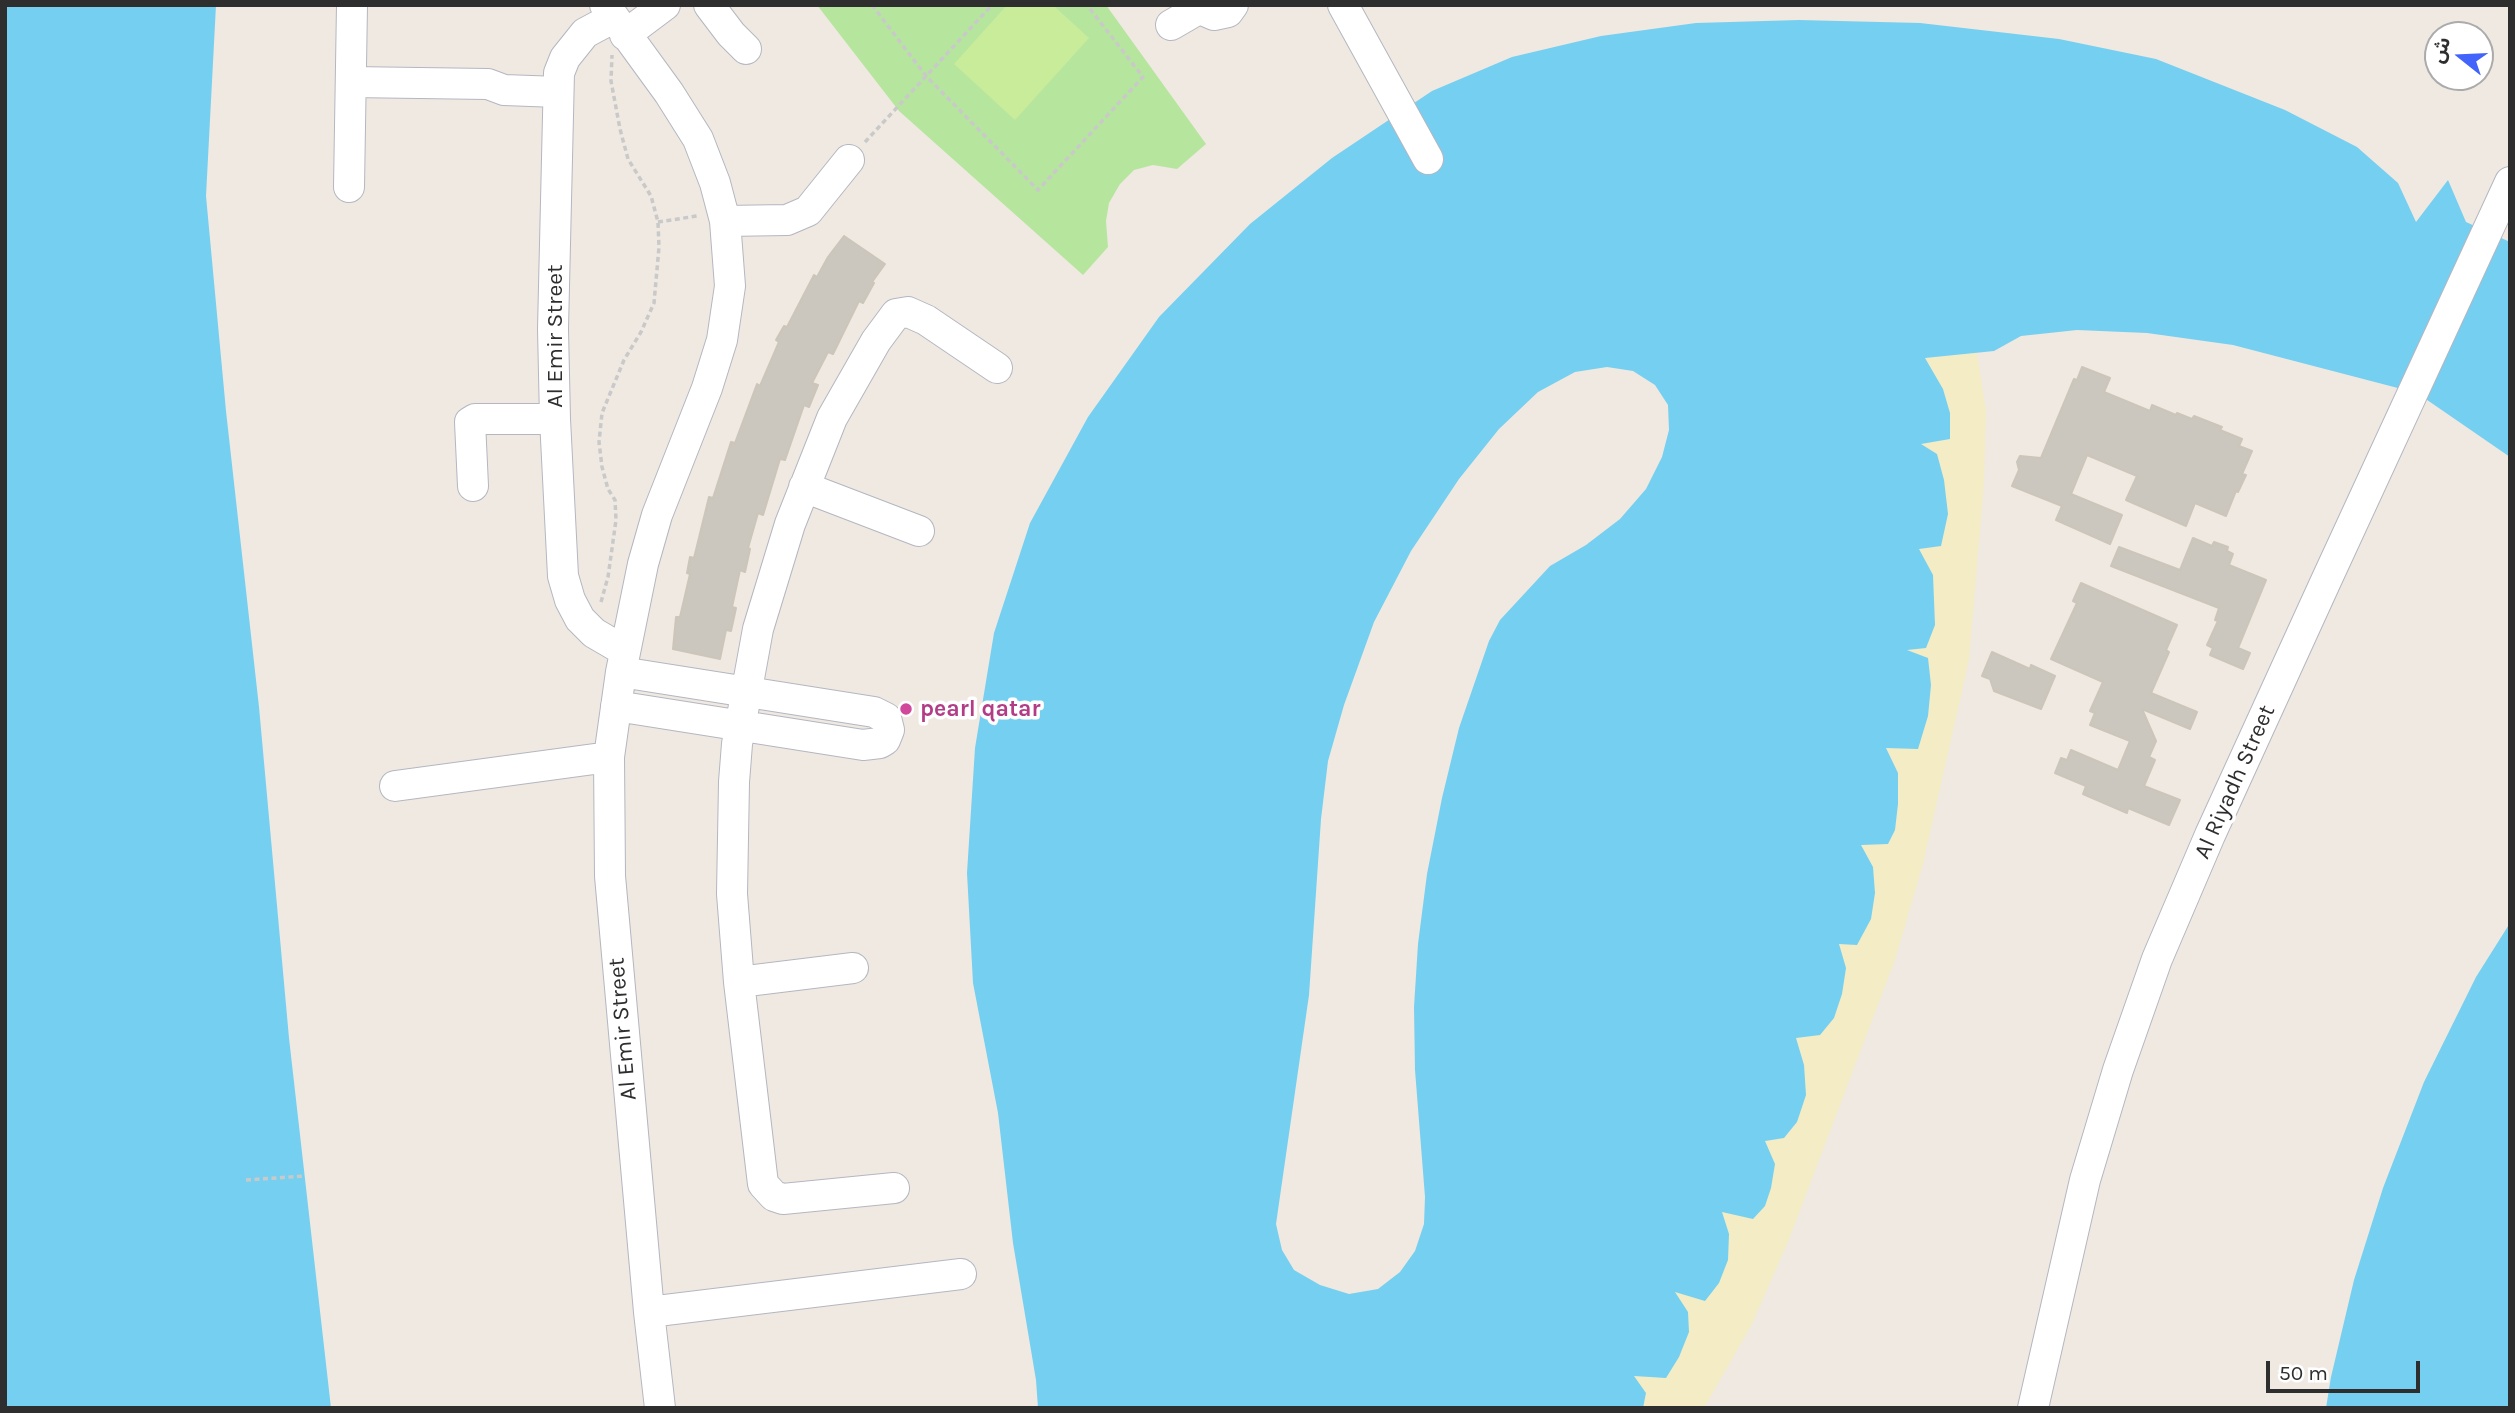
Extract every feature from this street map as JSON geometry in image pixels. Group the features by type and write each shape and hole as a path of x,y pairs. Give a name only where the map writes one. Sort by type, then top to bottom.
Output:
{"street":[{"path":"349,187 352,5"},
{"path":"614,19 666,5"},
{"path":"709,5 746,49"},
{"path":"1171,25 1202,6 1208,12 1221,15 1228,12 1233,5"},
{"path":"1343,5 1428,159"},
{"name":"Al Emir Street","path":"623,661 580,619 570,600 563,576 553,329 558,82 565,58 579,39 598,25 614,19 698,139 715,183 724,217 730,286 722,340 707,388 657,515 643,564 623,661 608,757 610,876 660,1408"},
{"path":"351,82 488,83 502,75 558,82"},
{"path":"724,217 787,220 808,211 849,160"},
{"name":"Al Riyadh Street","path":"2033,1408 2085,1181 2118,1070 2157,959 2210,835 2506,190"},
{"path":"894,1188 783,1199 768,1191 763,1184 739,982 732,894 734,782 741,726 765,606 804,487 832,418 876,341 896,314 916,314 997,368"},
{"path":"473,486 470,422 475,419 555,419"},
{"path":"804,487 919,531"},
{"path":"616,706 863,745 880,743 885,740 890,730 886,718 874,712 746,692 623,661"},
{"path":"395,786 608,757"},
{"path":"739,982 853,968"},
{"path":"649,1312 961,1274"}],"path":[{"path":"872,5 926,76 1038,190 1143,77 1087,5"},
{"path":"849,160 992,5"},
{"path":"594,633 608,577 615,520 615,500 608,489 601,467 599,442 602,413 624,360 654,303 659,247 658,222 651,196 628,159 620,129 611,81 614,19"},
{"path":"658,222 724,217"},
{"path":"246,1180 305,1176"}],"green space":[{"path":"817,5 1106,5 1206,144 1177,169 1153,165 1134,170 1120,184 1109,203 1106,221 1108,247 1083,275 899,111"},
{"path":"1007,5 1053,5 1089,38 1015,120 954,64"}],"sand":[{"path":"1977,353 1986,411 1984,482 1969,660 1923,864 1895,960 1788,1242 1751,1326 1704,1408 1643,1408 1646,1393 1633,1376 1666,1378 1674,1291 1765,1141 1785,1137 1797,1122 1804,1065 1796,1037 1839,943 1861,844 1888,844 1895,830 1898,773 1886,748 1905,649 1919,548 1920,444 1950,439 1950,413 1943,389 1924,358"}],"water":[{"path":"5,5 216,5 206,196 226,411 259,707 289,1038 331,1408 5,1408"},
{"path":"1799,20 1920,23 2059,39 2156,59 2285,110 2357,147 2398,183 2416,222 2448,180 2466,222 2510,242 2510,457 2417,393 2233,345 2147,333 2077,330 2021,336 1994,351 1925,358 1943,389 1950,413 1950,439 1921,444 1937,454 1944,480 1948,514 1941,546 1919,549 1933,575 1935,625 1926,648 1907,650 1928,658 1931,685 1928,716 1918,749 1886,748 1898,773 1895,830 1888,844 1861,845 1873,867 1875,893 1871,919 1857,945 1839,944 1846,968 1842,994 1834,1018 1820,1035 1796,1038 1804,1065 1806,1095 1797,1122 1784,1138 1765,1141 1775,1164 1765,1206 1753,1219 1722,1212 1729,1234 1728,1260 1719,1283 1705,1301 1675,1292 1688,1312 1689,1332 1679,1357 1666,1378 1634,1376 1646,1393 1643,1408 1038,1408 1036,1380 1013,1243 998,1113 973,983 967,873 975,748 994,633 1030,523 1088,417 1159,317 1250,224 1332,158 1432,91 1512,57 1601,36 1696,23","holes":["1607,367 1633,371 1655,385 1668,405 1669,430 1662,457 1646,489 1620,519 1586,545 1550,566 1500,620 1489,641 1459,728 1427,874 1418,944 1414,1007 1415,1070 1425,1197 1424,1224 1415,1251 1400,1272 1378,1289 1349,1294 1320,1285 1294,1270 1282,1250 1276,1224 1309,995 1321,819 1328,761 1344,705 1374,622 1411,551 1459,479 1499,429 1538,392 1575,372"]},
{"path":"2510,923 2510,1408 2326,1408 2354,1280 2383,1188 2424,1082 2476,977"}],"building":[{"path":"844,236 885,264 872,282 874,283 863,303 859,301 833,354 828,352 812,383 818,385 809,407 804,405 785,460 780,459 763,515 758,513 748,548 750,549 745,572 740,570 732,607 736,608 731,631 726,630 720,659 673,649 676,617 680,617 690,574 687,573 690,557 694,558 709,497 713,498 731,442 735,443 757,384 760,386 779,342 776,340 784,326 787,327 814,275 817,277"},
{"path":"2082,367 2110,378 2104,392 2150,411 2152,405 2176,415 2177,413 2192,419 2194,416 2222,427 2220,430 2242,439 2239,446 2252,451 2242,474 2246,475 2226,516 2195,503 2186,526 2126,500 2137,476 2087,455 2071,494 2122,515 2110,544 2056,520 2062,506 2012,486 2019,470 2017,462 2020,456 2041,458 2074,379 2077,380"},
{"path":"2193,538 2212,546 2214,542 2228,547 2227,551 2233,554 2229,565 2266,580 2238,648 2250,653 2243,669 2210,655 2213,648 2207,645 2218,621 2215,620 2219,608 2111,566 2119,547 2180,570"},
{"path":"2081,583 2177,625 2166,650 2169,652 2151,693 2197,712 2190,729 2142,709 2156,741 2149,757 2155,760 2144,786 2180,800 2169,825 2128,808 2127,813 2083,794 2086,786 2055,773 2061,758 2067,760 2071,750 2118,770 2130,741 2090,725 2095,713 2090,711 2103,682 2051,659 2077,603 2073,601"},
{"path":"1992,652 2030,669 2031,665 2055,676 2041,709 1994,691 1990,679 1982,676"}],"place":[{"name":"pearl qatar","path":"906,709"}]}
